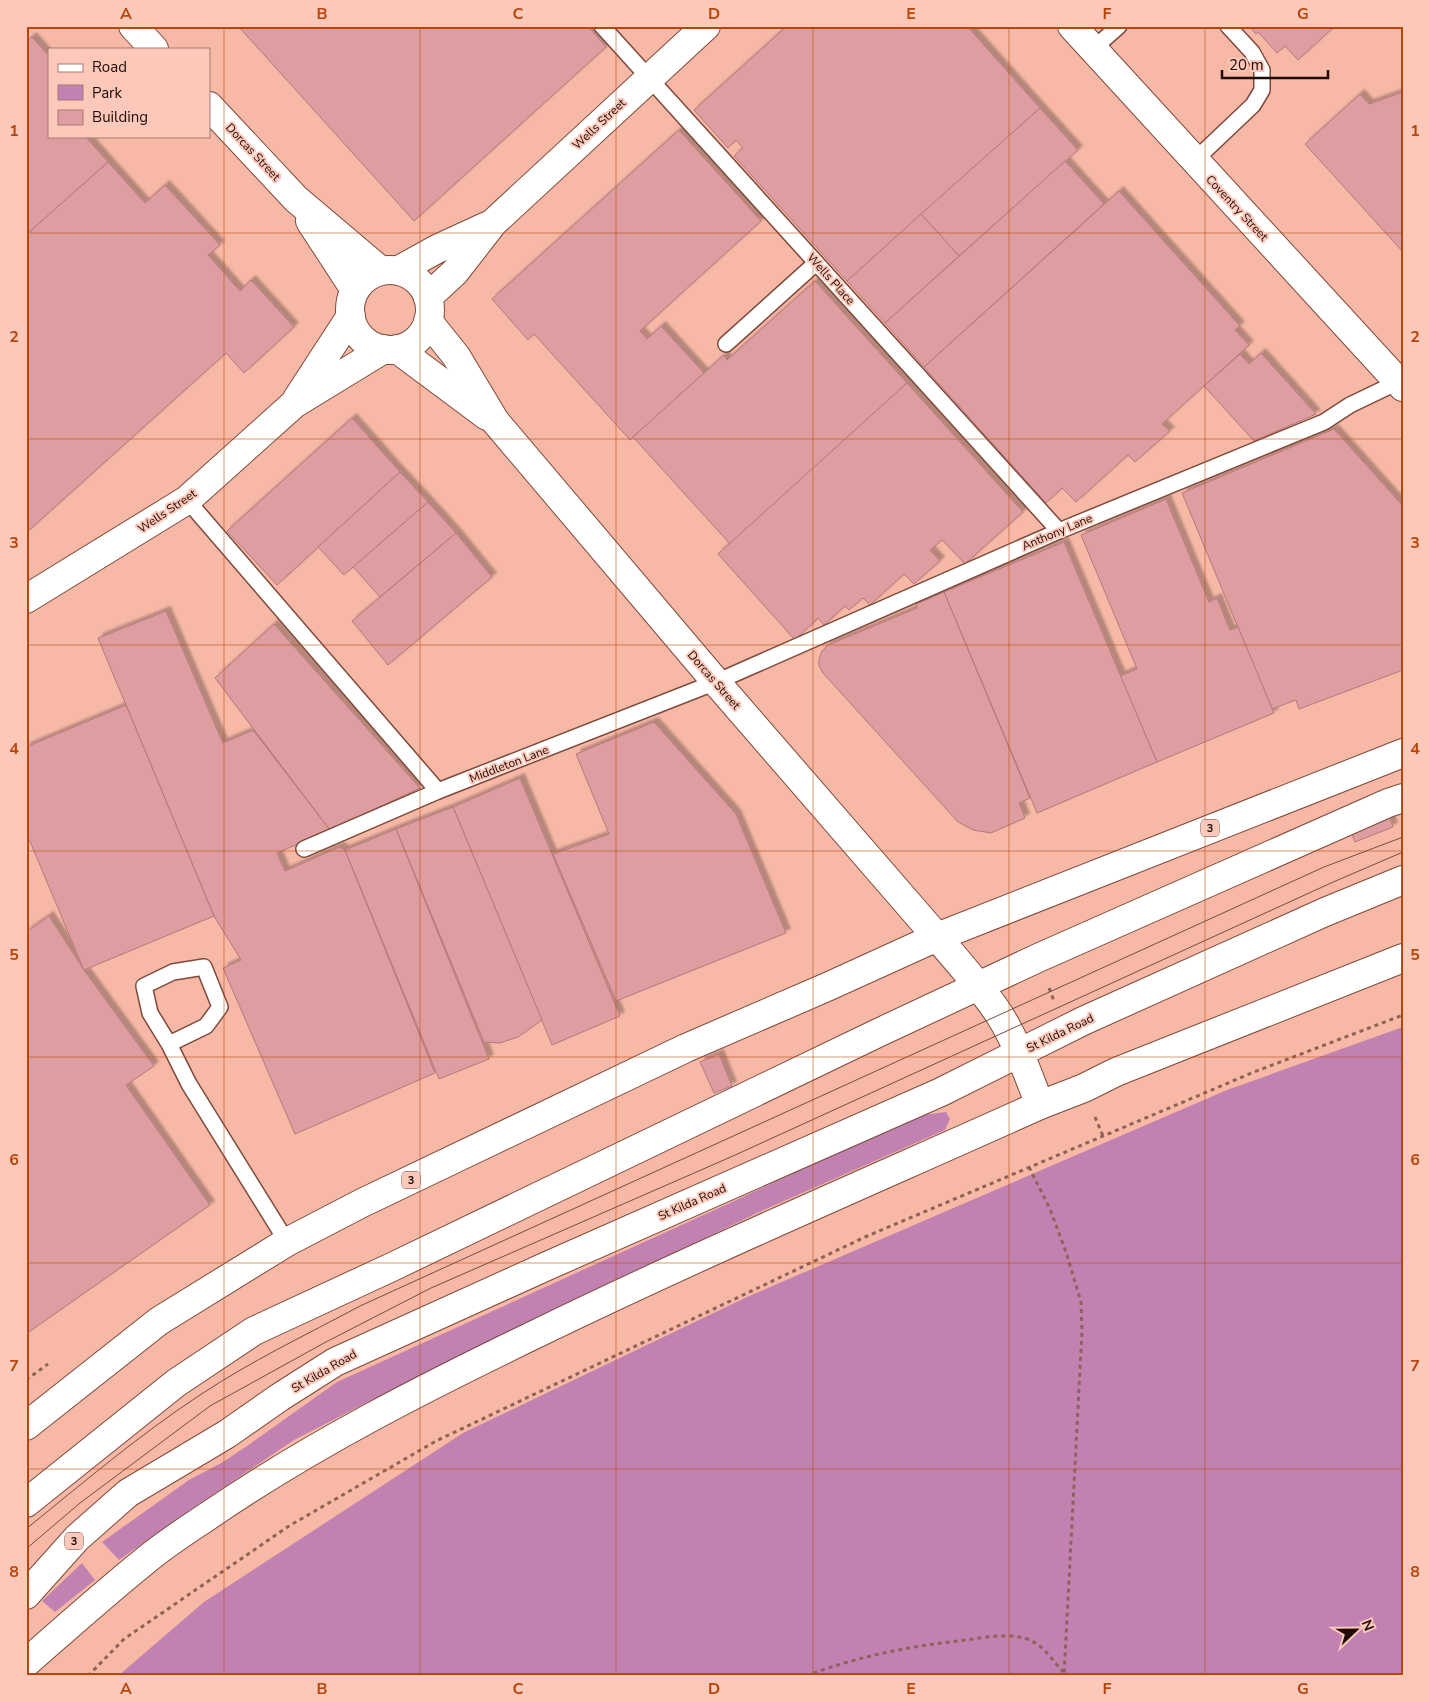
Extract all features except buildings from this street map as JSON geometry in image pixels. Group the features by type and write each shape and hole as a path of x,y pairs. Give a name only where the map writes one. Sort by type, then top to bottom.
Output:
{"main road":[{"path":"133,26 153,48"},
{"name":"Wells Street","path":"428,309 454,272 493,223 706,26"},
{"name":"Coventry Street","path":"1072,26 1400,385"},
{"name":"Dorcas Street","path":"210,107 296,199 390,270"},
{"name":"Dorcas Street","path":"296,199 353,303"},
{"name":"Wells Street","path":"390,270 493,223"},
{"path":"390,270 411,276 422,286 428,309 424,331 416,340 390,349 372,346 354,328 353,303 362,281 370,274 390,270"},
{"name":"Wells Street","path":"294,404 353,303"},
{"name":"Dorcas Street","path":"428,309 495,421 716,682 978,986 1000,1015 1019,1052 1040,1105"},
{"name":"Wells Street","path":"26,599 187,500 294,404 390,349"},
{"name":"Dorcas Street","path":"390,349 495,421"},
{"name":"3","path":"26,1426 159,1321 287,1242 362,1203 686,1048 937,937 1403,753"},
{"path":"26,1503 176,1384 254,1331 463,1234 978,986 1403,798"},
{"name":"St Kilda Road","path":"26,1595 77,1538 128,1494 227,1434 335,1362 941,1092 1083,1021 1289,928 1403,880"},
{"path":"26,1662 148,1558 208,1515 332,1438 431,1385 594,1306 722,1247 1040,1105 1084,1088 1120,1070 1403,958"}],"lane":[{"name":"Wells Place","path":"602,26 1060,531"},
{"path":"1093,50 1119,26"},
{"path":"1194,161 1253,106 1262,90 1262,70 1252,52 1228,26"},
{"path":"726,344 816,263"},
{"name":"Anthony Lane","path":"716,682 1060,531 1324,422 1350,405 1400,385"},
{"path":"187,500 438,791"},
{"name":"Middleton Lane","path":"304,849 438,791 716,682"},
{"path":"169,1044 206,1026 220,1007 204,967 173,972 144,986 150,1013 169,1044 189,1084 287,1242"}],"path":[{"path":"88,1676 124,1639 289,1526 436,1441 865,1237 1254,1072 1403,1015"},
{"path":"1087,1119 1103,1112"},
{"path":"1030,1167 1050,1209 1066,1252 1081,1302 1082,1331 1064,1674"},
{"path":"806,1676 835,1665 875,1654 931,1644 1015,1636 1030,1640 1042,1648 1064,1674"}],"green space":[{"path":"1403,1027 1403,1676 118,1676 204,1602 463,1433 747,1297 1227,1090"},
{"path":"946,1112 950,1119 945,1130 757,1213 393,1389 294,1440 119,1560 102,1542 189,1480 223,1462 337,1382 916,1116"},
{"path":"82,1563 95,1580 55,1612 42,1601"}],"tram line":[{"path":"26,1529 177,1410 259,1360 360,1306 1324,867 1403,837"},
{"path":"26,1549 80,1503 210,1406 324,1343 431,1288 733,1156 1331,883 1403,852"}]}
